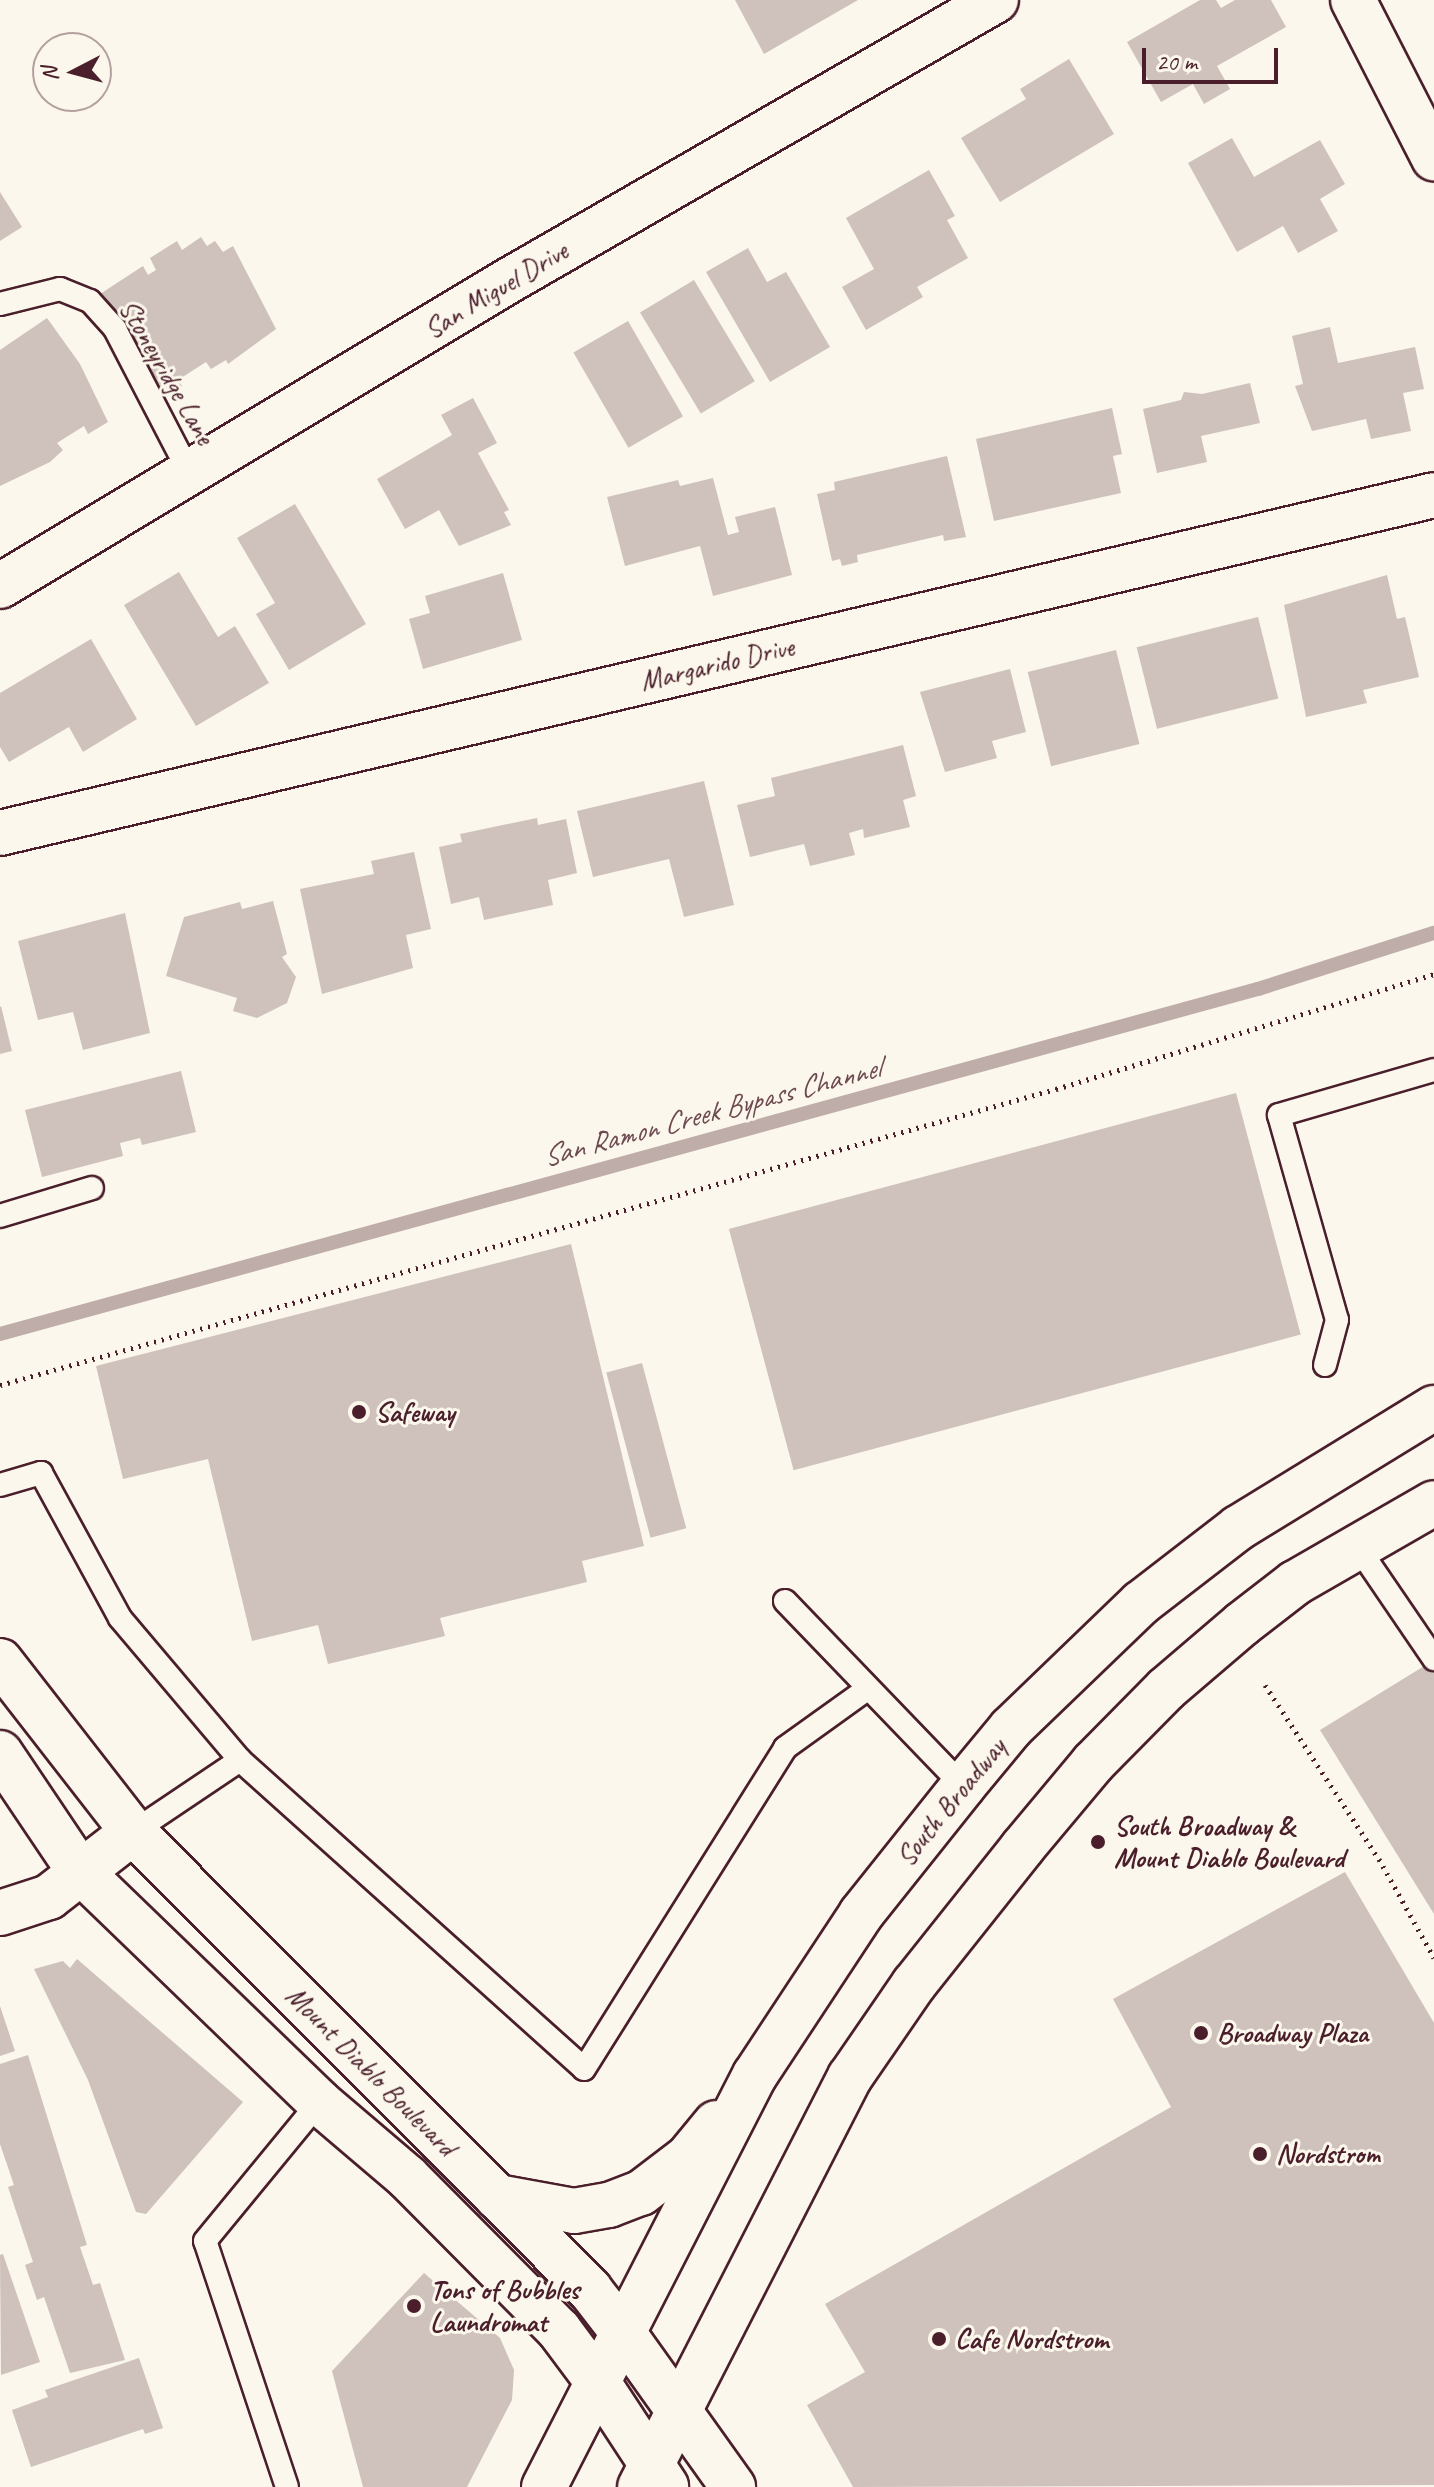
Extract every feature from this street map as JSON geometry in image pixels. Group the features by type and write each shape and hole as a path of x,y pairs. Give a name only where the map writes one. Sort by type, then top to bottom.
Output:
{"street":[{"name":"San Miguel Drive","path":"0,586 189,472 996,0"},
{"path":"1353,0 1434,158"},
{"name":"Margarido Drive","path":"0,833 1434,495"},
{"name":"South Broadway","path":"544,2487 755,2075 861,1914 963,1786 1011,1728 1141,1603 1238,1528 1434,1408"},
{"path":"653,2479 678,2413 793,2181 850,2077 914,1984 1093,1763 1166,1689 1295,1583 1434,1503"},
{"name":"Mount Diablo Boulevard","path":"0,1661 133,1832 590,2290 733,2487"},
{"name":"Mount Diablo Boulevard","path":"0,1753 78,1869 319,2102 407,2177 559,2330 597,2381 653,2479"},
{"path":"0,1913 49,1897 78,1869 133,1832"},
{"path":"497,2197 574,2211 641,2193 688,2157 755,2075"}],"lane":[{"name":"Stoneyridge Lane","path":"0,304 60,289 90,301 115,329 189,472"},
{"path":"1325,1365 1337,1320 1279,1115 1434,1070"},
{"path":"0,1216 92,1188"},
{"path":"0,1485 41,1473 120,1618 240,1760 584,2069 785,1748 867,1689"},
{"path":"1357,1546 1434,1659"},
{"path":"785,1601 963,1786"},
{"path":"133,1832 240,1760"},
{"path":"287,2487 205,2241 319,2102"}],"path":[{"path":"0,1385 1056,1089 1434,974"},
{"path":"1265,1685 1379,1859 1434,1958"}],"building":[{"path":"735,0 858,0 764,54"},
{"path":"1200,0 1216,0 1221,8 1235,0 1271,0 1286,27 1217,66 1230,89 1204,104 1193,84 1161,102 1127,42"},
{"path":"1069,59 1114,134 1000,202 961,138 1026,99 1020,89"},
{"path":"1232,138 1254,177 1320,140 1345,184 1320,199 1338,231 1298,253 1283,226 1237,252 1188,163"},
{"path":"929,170 955,216 947,220 968,258 917,287 923,297 866,330 842,287 874,269 846,218"},
{"path":"0,192 22,227 0,241"},
{"path":"201,237 207,246 215,241 223,252 233,246 276,329 228,364 226,360 211,369 206,362 178,380 182,386 166,396 154,375 149,378 100,294 143,266 148,275 156,270 150,258 177,241 182,250"},
{"path":"748,248 767,282 786,272 830,347 770,382 706,272"},
{"path":"694,280 755,381 701,414 640,312"},
{"path":"47,318 80,364 108,422 88,434 84,426 57,443 63,450 50,462 0,486 0,350"},
{"path":"628,321 683,416 628,448 573,352"},
{"path":"1330,327 1338,363 1415,347 1424,389 1403,393 1411,431 1371,439 1366,419 1312,431 1295,386 1303,384 1292,336"},
{"path":"1250,383 1260,423 1201,436 1207,462 1157,473 1143,409 1181,400 1184,392 1202,394"},
{"path":"473,398 497,443 478,453 509,510 504,512 511,525 459,546 439,510 405,529 377,479 452,435 441,415"},
{"path":"1112,408 1122,454 1113,456 1121,493 994,521 976,439"},
{"path":"947,456 966,537 944,541 943,535 857,555 858,562 842,566 840,559 832,561 817,494 835,490 834,482"},
{"path":"713,478 728,535 739,532 735,517 775,507 792,575 713,596 700,546 625,566 607,497 678,480 680,486"},
{"path":"295,504 366,624 289,670 256,614 275,603 237,538"},
{"path":"179,572 218,637 235,626 269,683 196,726 124,605"},
{"path":"503,573 522,640 423,669 409,619 430,613 425,596"},
{"path":"1387,575 1397,619 1405,617 1419,677 1363,690 1367,703 1306,717 1284,605"},
{"path":"1258,617 1278,699 1157,729 1137,647"},
{"path":"91,639 137,719 83,752 69,727 9,762 0,747 0,693"},
{"path":"1116,650 1139,744 1051,766 1028,672"},
{"path":"1010,669 1026,732 992,741 997,758 945,772 920,692"},
{"path":"903,745 916,796 903,800 910,827 864,838 863,829 849,833 855,855 810,866 804,844 750,857 737,805 775,796 771,778"},
{"path":"704,781 734,905 684,917 669,859 593,877 577,811"},
{"path":"537,818 538,825 566,819 577,873 548,880 553,905 484,920 479,897 451,904 439,847 462,842 460,834"},
{"path":"414,852 431,929 406,935 413,968 322,994 300,889 374,874 371,861"},
{"path":"273,901 287,954 282,957 296,977 287,1003 257,1018 233,1011 237,998 166,976 184,917 240,902 242,909"},
{"path":"125,913 150,1033 83,1050 73,1012 38,1020 18,941"},
{"path":"0,1007 12,1051 0,1054"},
{"path":"181,1071 196,1132 142,1145 140,1138 120,1143 123,1156 42,1177 25,1110"},
{"path":"1236,1093 1301,1334 794,1470 729,1229"},
{"name":"Safeway","path":"571,1244 644,1546 582,1561 587,1582 440,1618 445,1636 328,1664 318,1625 252,1641 208,1459 123,1479 96,1366"},
{"path":"642,1363 686,1528 651,1538 606,1373"},
{"path":"1434,1660 1434,1914 1320,1730"},
{"name":"Broadway Plaza","path":"1345,1872 1434,2023 1434,2485 853,2487 807,2405 865,2372 825,2304 1171,2107 1113,1999"},
{"path":"77,1959 243,2102 146,2214 136,2212 88,2080 34,1969 63,1961 70,1968"},
{"path":"0,2006 15,2051 0,2056"},
{"path":"28,2055 87,2245 80,2247 93,2285 100,2283 125,2360 70,2373 44,2297 37,2300 25,2265 33,2262 8,2187 14,2185 0,2144 0,2064"},
{"path":"3,2254 40,2362 1,2375 0,2255"},
{"path":"424,2273 500,2338 514,2370 512,2400 467,2487 363,2487 332,2371"},
{"path":"139,2358 163,2428 145,2434 143,2429 31,2467 12,2410 48,2397 45,2390"}],"waterway":[{"name":"San Ramon Creek Bypass Channel","path":"0,1334 1258,989 1434,933"}],"place":[{"name":"Safeway","path":"359,1412"},
{"name":"South Broadway & Mount Diablo Boulevard","path":"1098,1842"},
{"name":"Broadway Plaza","path":"1201,2033"},
{"name":"Nordstrom","path":"1260,2154"},
{"name":"Tons of Bubbles Laundromat","path":"414,2306"},
{"name":"Cafe Nordstrom","path":"939,2339"}]}
